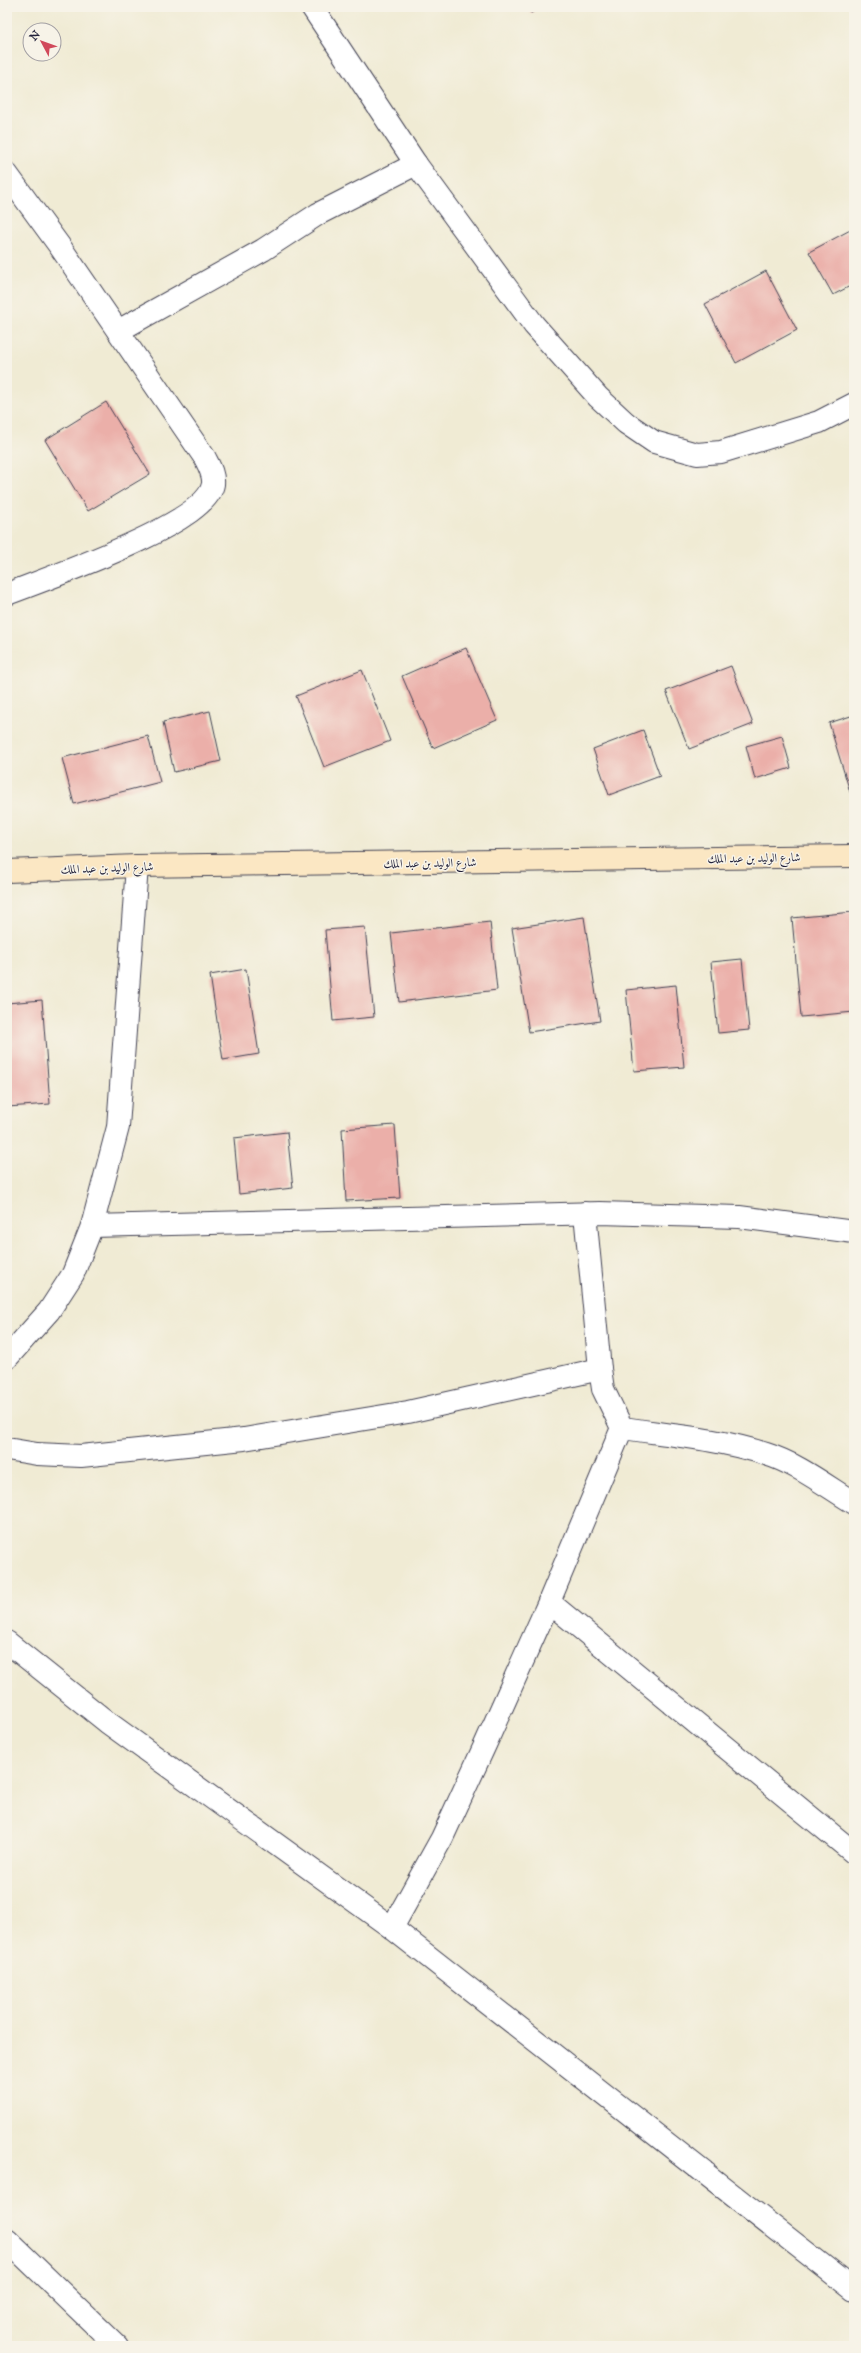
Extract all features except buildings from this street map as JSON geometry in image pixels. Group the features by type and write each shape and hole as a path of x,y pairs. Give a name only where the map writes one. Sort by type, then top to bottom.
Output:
{"street":[{"path":"312,7 416,164 534,325 598,397 626,423 654,442 697,454 721,452 818,422 854,404"},
{"path":"118,332 263,250 318,214 416,164"},
{"path":"7,174 61,248 205,458 212,472 213,484 206,497 191,512 160,531 7,594"},
{"name":"شارع الوليد بن عبد الملك","path":"7,872 137,866 854,856"},
{"path":"7,1358 49,1311 73,1274 92,1226 118,1127 137,866"},
{"path":"92,1226 585,1213 739,1217 854,1232"},
{"path":"392,1928 442,1838 549,1602 622,1428 603,1389 585,1213"},
{"path":"7,1449 37,1454 81,1456 244,1439 408,1412 600,1369"},
{"path":"622,1428 733,1445 767,1454 802,1471 854,1503"},
{"path":"549,1602 854,1853"},
{"path":"7,1642 107,1722 392,1928 854,2290"},
{"path":"7,2240 117,2346"}]}
